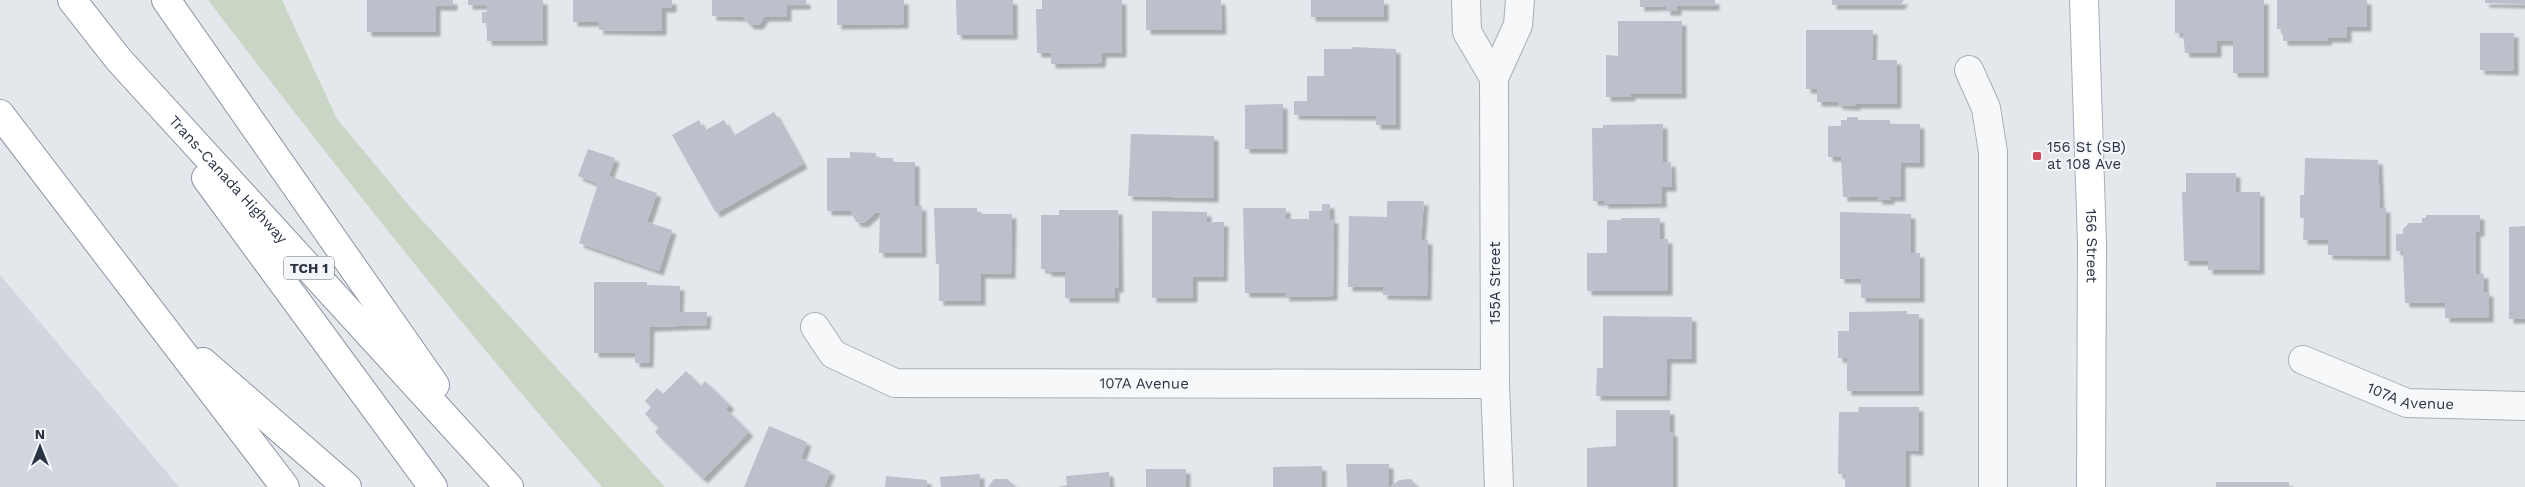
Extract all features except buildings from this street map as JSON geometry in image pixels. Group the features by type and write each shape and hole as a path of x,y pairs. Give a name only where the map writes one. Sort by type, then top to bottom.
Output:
{"main road":[{"name":"Trans-Canada Highway","path":"72,0 119,60 504,482"},
{"path":"166,0 504,482"},
{"name":"156 Street","path":"2086,2 2092,243 2091,487"},
{"path":"119,60 433,487"},
{"path":"0,114 285,487"},
{"path":"158,323 347,487"}],"street":[{"path":"1466,0 1467,32 1494,78"},
{"name":"155A Street","path":"1498,487 1494,78 1518,26 1520,0"},
{"path":"1969,70 1988,114 1993,152 1993,487"},
{"name":"107A Avenue","path":"815,326 832,354 895,383 1496,384"},
{"name":"107A Avenue","path":"2303,360 2407,404 2525,406"}],"shaded area":[{"path":"0,275 179,487 0,487"}],"green space":[{"path":"208,0 282,0 337,119 411,208 665,487 602,487 450,308"}],"place":[{"name":"156 St (SB) at 108 Ave","path":"2037,156"}]}
